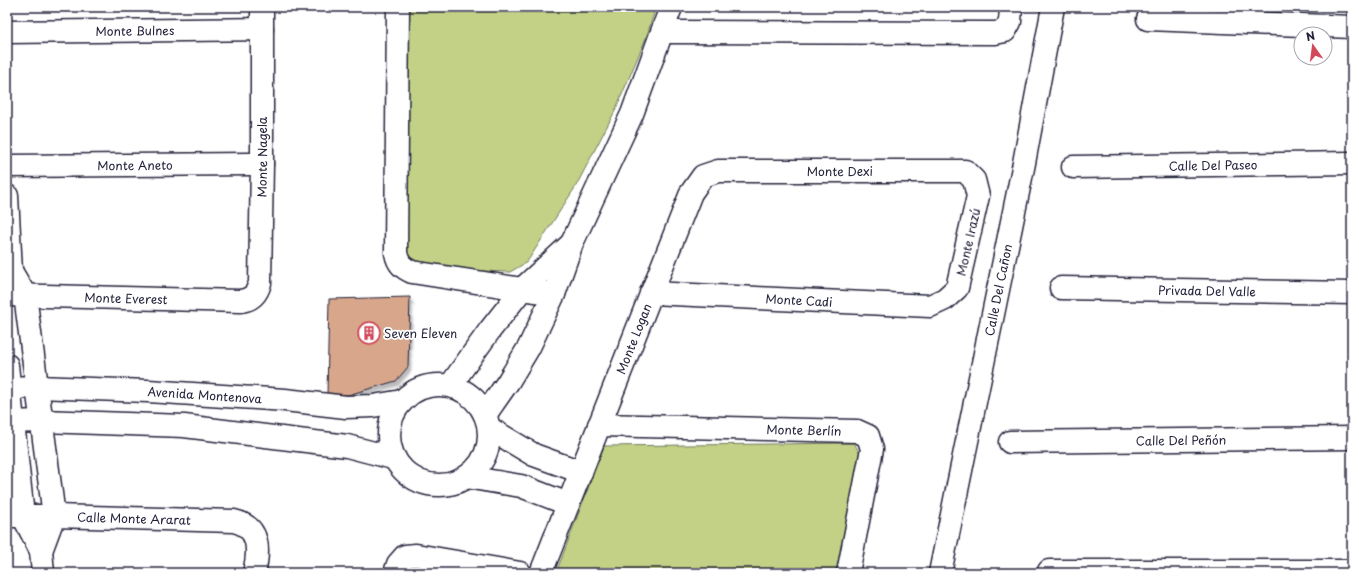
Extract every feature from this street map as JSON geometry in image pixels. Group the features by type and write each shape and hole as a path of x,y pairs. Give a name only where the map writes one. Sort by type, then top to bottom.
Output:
{"street":[{"name":"Monte Nagela","path":"245,300 256,294 260,283 262,7"},
{"path":"398,7 396,254 400,265 412,272 554,294"},
{"path":"487,422 508,382 529,347 554,294 572,243 632,114 671,7"},
{"path":"663,32 996,33 1005,31 1008,27 1011,7"},
{"name":"Calle Del Cañon","path":"940,573 1024,163 1053,7"},
{"path":"1148,19 1352,27"},
{"name":"Monte Bulnes","path":"7,32 262,29"},
{"name":"Calle Del Paseo","path":"1074,167 1352,163"},
{"name":"Monte Aneto","path":"7,166 262,164"},
{"name":"Monte Dexi","path":"703,176 718,171 965,171 974,180"},
{"name":"Monte Logan","path":"541,573 691,193 703,176"},
{"name":"Monte Irazú","path":"945,299 957,288 978,196 974,180"},
{"path":"7,196 9,275 16,295 37,387 54,516 41,551 43,573"},
{"path":"450,386 490,330 523,288 572,243"},
{"name":"Privada Del Valle","path":"1062,288 1352,293"},
{"name":"Monte Cadi","path":"651,293 930,306 945,299"},
{"name":"Monte Everest","path":"16,295 233,301 245,300"},
{"path":"7,365 15,516 41,551"},
{"path":"437,384 450,386 465,391 477,401 487,422 489,442 485,456 477,468 466,477 454,484 440,486 426,484 412,479 401,470 393,458 388,444 388,428 392,413 412,392 437,384"},
{"name":"Avenida Montenova","path":"8,388 37,387 148,391 286,400 346,407 373,406 402,401"},
{"path":"10,422 42,421 184,426 347,446 393,458"},
{"path":"487,422 534,455 581,472"},
{"name":"Monte Berlín","path":"599,425 857,431 868,436 872,449 848,573"},
{"name":"Calle Del Peñón","path":"1010,442 1352,438"},
{"path":"466,477 521,486 568,504"},
{"name":"Calle Monte Ararat","path":"15,516 234,521 246,525 254,536 258,552 254,573"},
{"path":"395,573 398,564 405,556 416,555 520,573"},
{"path":"1048,571 1352,571"}],"green space":[{"path":"407,7 656,7 646,38 615,111 576,186 527,262 510,272 421,269 405,253"},
{"path":"854,443 862,457 839,573 556,573 604,446"}],"building":[{"name":"Seven Eleven","path":"410,297 408,367 396,381 348,395 327,394 329,299"}],"place":[{"name":"Seven Eleven","path":"369,333"}]}
